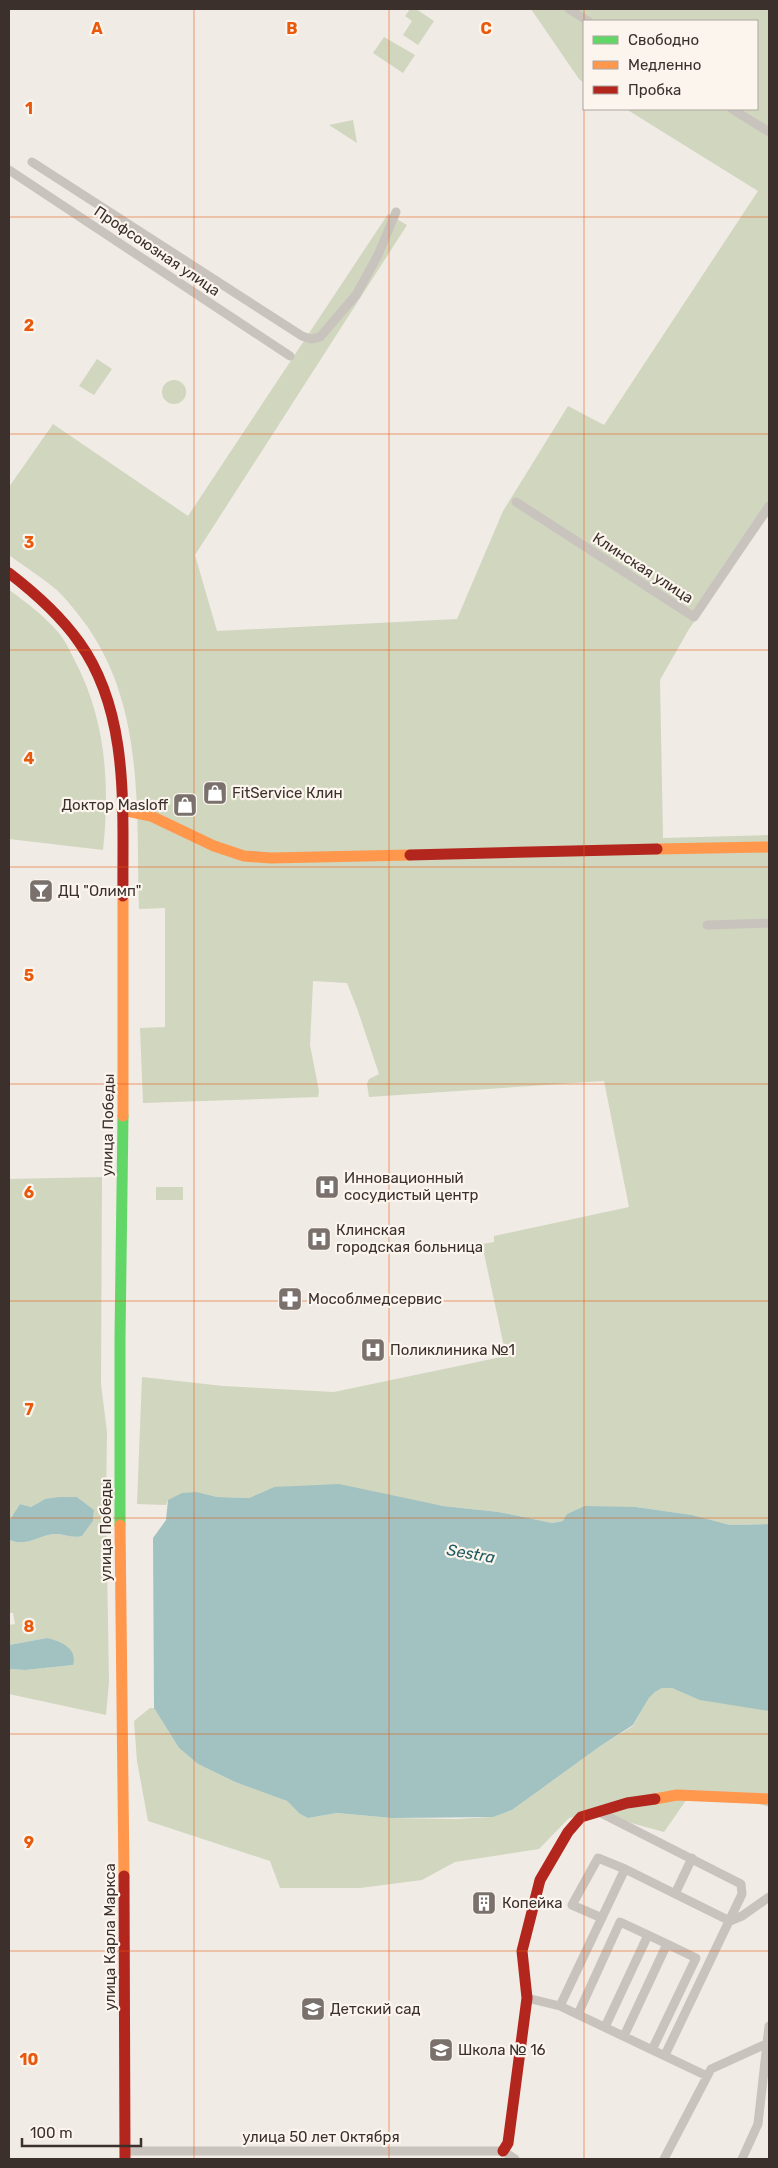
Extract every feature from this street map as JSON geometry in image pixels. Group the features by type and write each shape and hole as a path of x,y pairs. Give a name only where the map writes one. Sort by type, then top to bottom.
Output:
{"street":[{"path":"569,9 586,20"},
{"path":"734,110 769,132"},
{"path":"32,162 302,336 311,339 320,337 356,295 378,255 396,212"},
{"name":"Профсоюзная улица","path":"9,170 290,356"},
{"name":"Клинская улица","path":"516,502 694,617 769,506"},
{"name":"улица Победы","path":"9,573 65,621 76,635 93,666 106,699 114,728 119,762 122,810 125,1023 120,1287 123,1715"},
{"path":"122,810 132,809 146,814 207,843 244,856 318,857 769,847"},
{"path":"707,925 769,923"},
{"name":"улица Карла Маркса","path":"123,1715 126,1901 125,2155"},
{"path":"515,2159 503,2151 508,2143 527,1998 522,1951 540,1880 568,1832 581,1817 627,1803 677,1795 769,1799"},
{"path":"597,1811 741,1884 742,1894 665,2055"},
{"path":"602,1918 572,1905 598,1858 625,1869 730,1921 742,1916 769,1897"},
{"path":"675,1894 692,1858"},
{"path":"560,2006 625,1869"},
{"path":"578,2014 620,1922 696,1958 652,2050"},
{"path":"605,2027 648,1935"},
{"path":"624,2036 667,1944"},
{"path":"527,1998 560,2006 707,2076"},
{"path":"742,2159 758,2124 769,2026"},
{"path":"664,2159 710,2069 766,2044"},
{"name":"улица 50 лет Октября","path":"125,2155 390,2155 503,2151"}],"green space":[{"path":"410,9 416,9 434,21 418,45 403,35 412,21 405,16"},
{"path":"531,9 769,9 769,515 689,629 660,680 663,838 769,835 769,1524 730,1525 692,1515 636,1507 552,1523 499,1512 443,1506 397,1498 274,1487 249,1498 217,1497 197,1492 168,1500 166,1505 137,1504 142,1377 223,1386 334,1392 506,1356 482,1244 494,1242 494,1236 629,1207 604,1081 369,1097 367,1084 369,1079 379,1074 347,983 313,981 310,1045 319,1091 318,1097 143,1103 140,1028 165,1027 165,908 139,909 137,799 134,762 128,726 119,692 106,658 87,626 58,591 9,555 9,487 53,424 188,516 388,214 407,225 195,555 217,631 457,619 503,511 568,406 604,425 758,191 628,110 758,110 758,20 583,20 583,82"},
{"path":"384,37 415,55 403,73 373,53"},
{"path":"353,120 357,143 329,125"},
{"path":"97,359 112,369 94,395 79,386"},
{"path":"174,380 179,381 185,387 185,397 179,403 174,404 169,403 163,397 162,392 163,387 169,381"},
{"path":"9,590 47,620 63,638 85,683 93,706 103,753 106,801 103,850 9,839"},
{"path":"102,1177 101,1384 107,1432 106,1503 109,1682 106,1715 9,1694 9,1669 25,1670 73,1665 47,1638 9,1645 9,1625 15,1624 13,1613 9,1613 9,1540 26,1542 54,1534 82,1536 93,1521 94,1510 77,1497 45,1499 31,1507 20,1504 9,1521 9,1179"},
{"path":"156,1187 183,1187 183,1200 156,1200"},
{"path":"662,1688 672,1688 769,1711 769,1807 750,1801 687,1799 664,1832 591,1812 569,1818 539,1849 455,1862 422,1880 360,1888 280,1888 270,1861 148,1821 137,1761 134,1721 150,1708 154,1708 179,1748 198,1764 235,1782 287,1801 300,1814 308,1818 337,1813 392,1818 457,1819 492,1817 512,1810 599,1747 633,1726 649,1698"}],"water":[{"name":"Sestra","path":"339,1484 443,1506 499,1512 552,1523 563,1521 567,1514 585,1506 636,1507 692,1515 730,1525 769,1524 769,1711 700,1700 672,1688 662,1688 649,1698 633,1725 599,1747 512,1810 493,1817 392,1818 337,1813 308,1818 300,1814 287,1801 235,1782 198,1764 179,1748 154,1708 153,1538 166,1520 168,1500 182,1493 197,1492 217,1497 249,1498 274,1487"},
{"path":"77,1497 94,1510 93,1521 82,1536 54,1534 27,1542 9,1540 9,1521 20,1504 31,1507 45,1499"},
{"path":"47,1638 67,1646 73,1654 73,1665 25,1670 9,1669 9,1645"}],"traffic: fast":[{"path":"120,1525 123,1116"}],"traffic: slow":[{"path":"122,810 151,816 214,846 244,856 271,858 410,855"},
{"path":"657,849 769,847"},
{"path":"123,896 123,1116"},
{"path":"120,1525 124,1876"},
{"path":"655,1799 677,1795 769,1799"}],"traffic: jam":[{"path":"9,573 47,605 72,632 96,670 108,700 116,732 120,764 123,896"},
{"path":"410,855 657,849"},
{"path":"503,2151 508,2143 527,1998 522,1951 540,1880 568,1832 581,1817 627,1803 655,1799"},
{"path":"124,1876 125,2159"}],"place":[{"name":"FitService Клин","path":"215,793"},
{"name":"Доктор Masloff","path":"185,805"},
{"name":"ДЦ \"Олимп\"","path":"41,891"},
{"name":"Инновационный сосудистый центр","path":"327,1187"},
{"name":"Клинская городская больница","path":"319,1239"},
{"name":"Мособлмедсервис","path":"290,1299"},
{"name":"Поликлиника №1","path":"373,1350"},
{"name":"Копейка","path":"484,1903"},
{"name":"Детский сад","path":"313,2009"},
{"name":"Школа № 16","path":"441,2050"}]}
